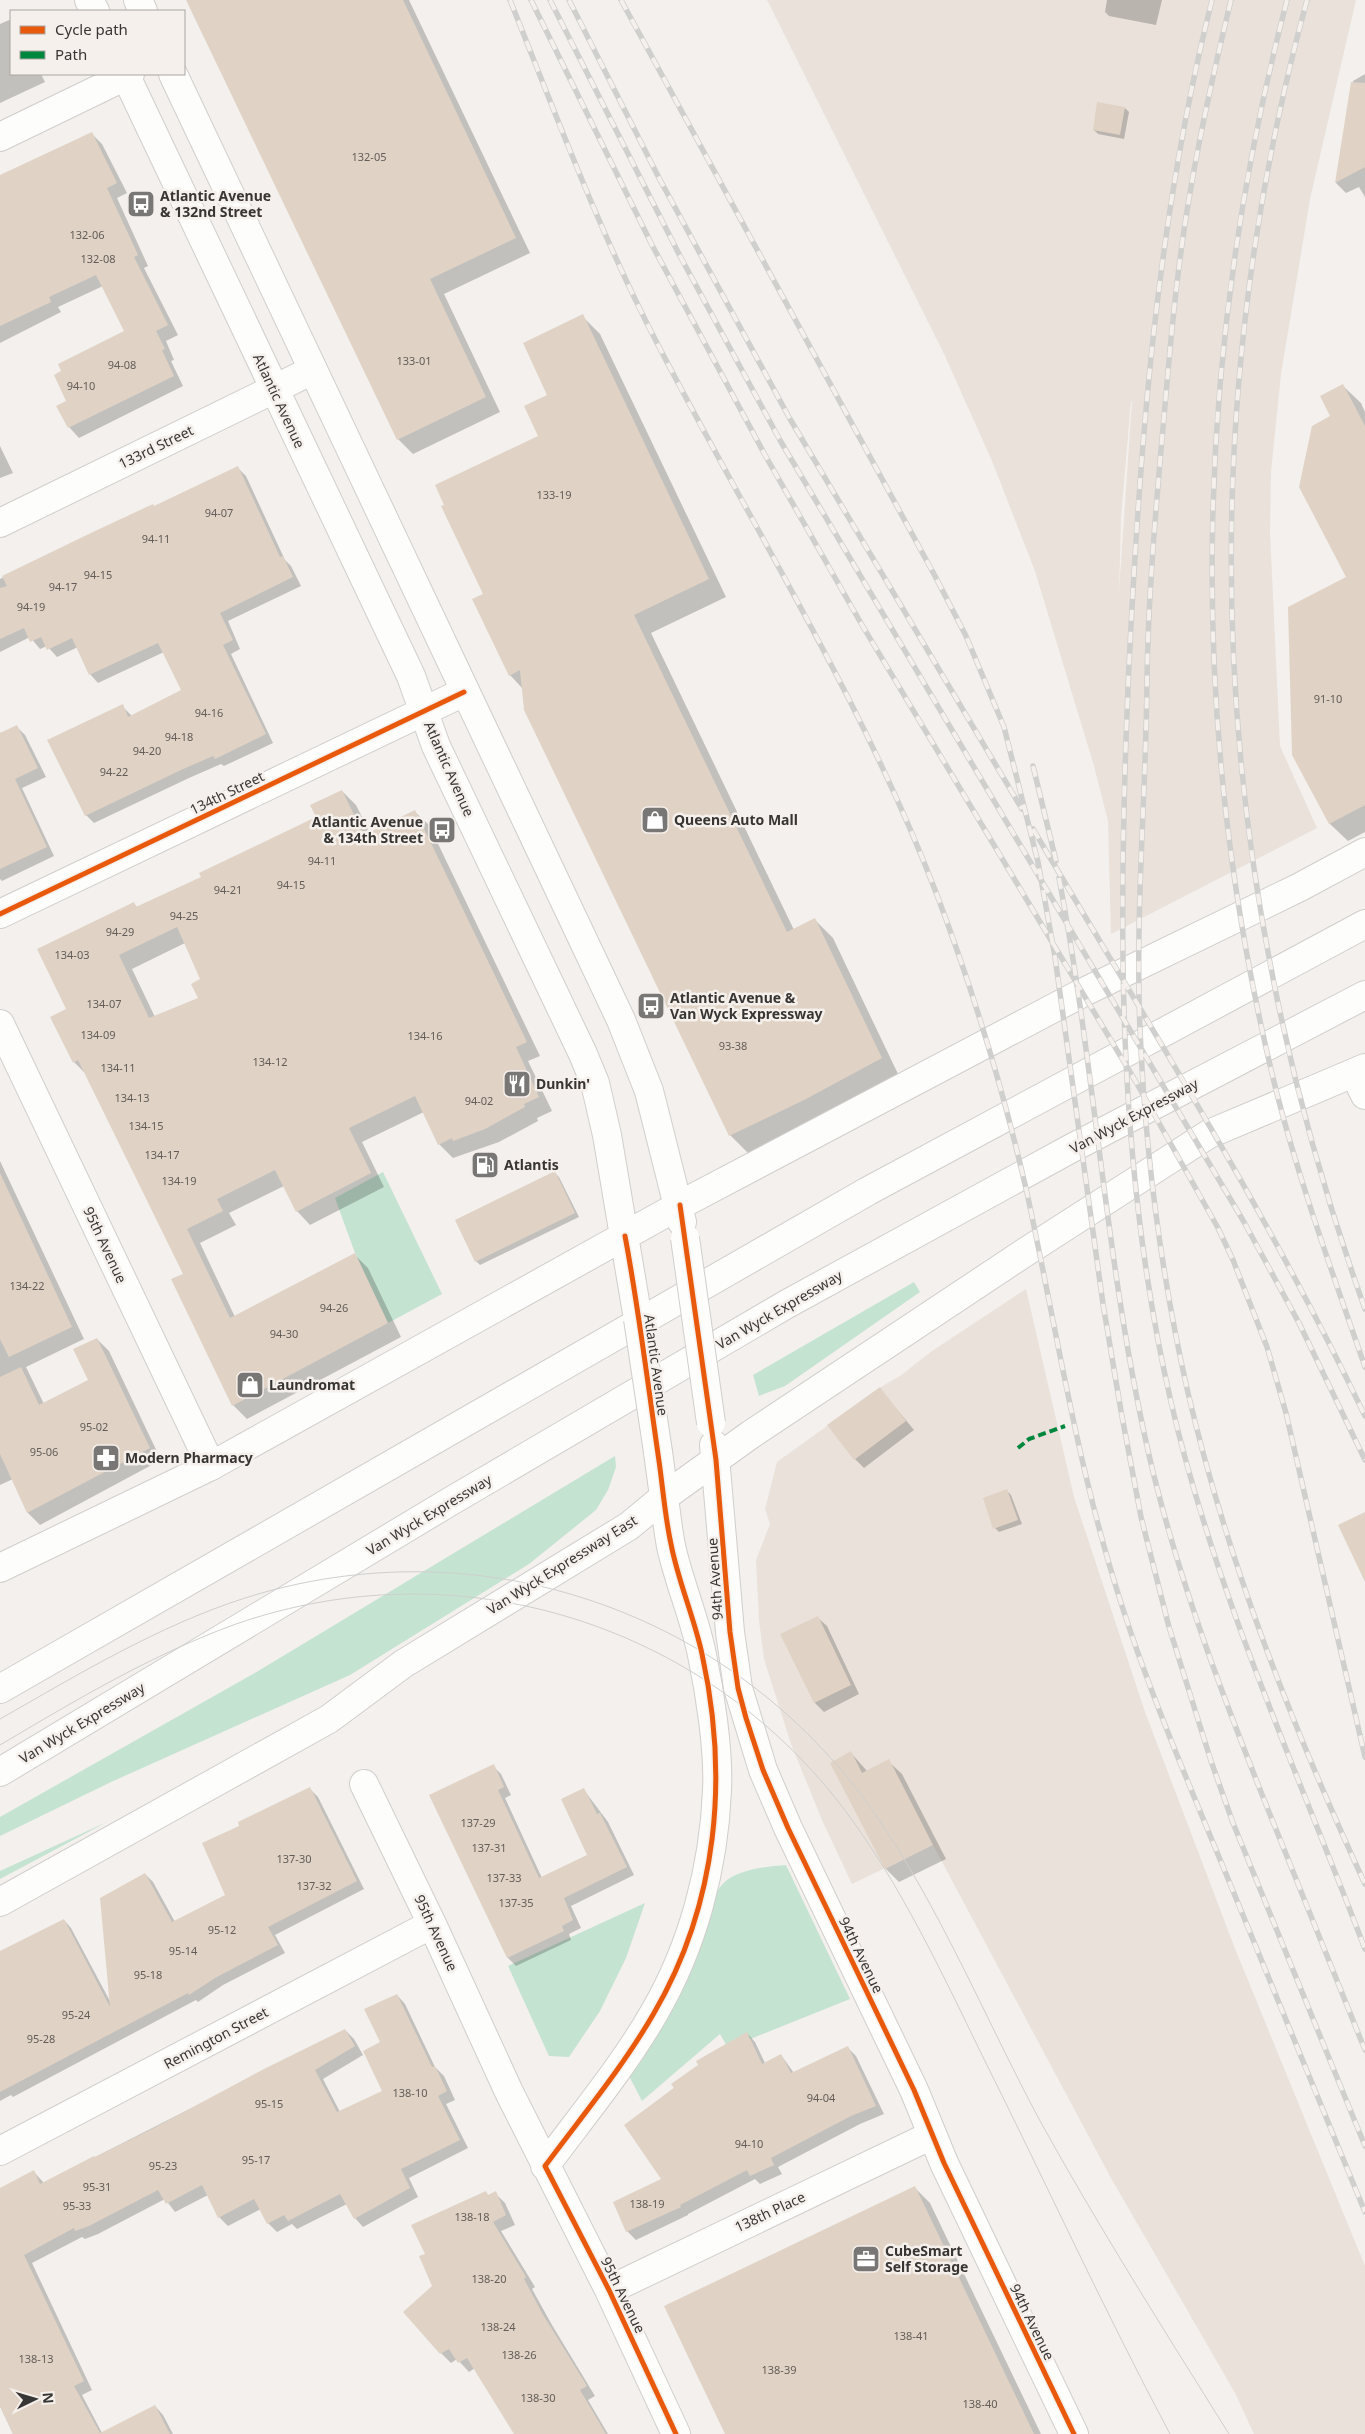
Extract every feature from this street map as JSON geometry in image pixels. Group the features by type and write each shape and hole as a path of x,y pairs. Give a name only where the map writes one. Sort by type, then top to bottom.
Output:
{"main road":[{"path":"0,137 125,75"},
{"name":"Atlantic Avenue","path":"127,75 274,390 411,676 436,746 572,1028 595,1083 609,1144 632,1272 664,1497"},
{"path":"172,75 636,1056 649,1091 680,1205 716,1460 1024,1253 1209,1134 1362,1078"},
{"name":"133rd Street","path":"0,523 313,370"},
{"name":"134th Street","path":"0,914 464,692"},
{"path":"0,1568 211,1466 680,1205 1084,992 1300,887 1365,852"},
{"path":"0,1689 868,1191 1365,924"},
{"name":"Van Wyck Expressway","path":"0,1772 451,1501 787,1304 1079,1144 1365,995"},
{"name":"95th Avenue","path":"0,1024 211,1466"},
{"name":"Van Wyck Expressway East","path":"0,1902 329,1720 403,1664 629,1526 664,1497 716,1460"},
{"name":"94th Avenue","path":"716,1460 730,1632 738,1688 748,1727 784,1820 914,2090 932,2134 1074,2434"},
{"name":"94th Avenue","path":"545,2166 586,2113 654,2012 680,1960 694,1922 704,1886 714,1834 717,1788 716,1750 702,1654 671,1546 664,1497"},
{"name":"95th Avenue","path":"364,1784 432,1924 545,2166 609,2290 676,2434"},
{"name":"Remington Street","path":"0,2151 432,1924"},
{"name":"138th Place","path":"609,2290 932,2134"}],"shaded area":[{"path":"767,0 1356,0 1310,199 1281,374 1271,472 1270,532 1280,746 1317,828 1111,934 1108,821 1094,766 1035,571 992,461 945,356","holes":["1132,401 1119,591 1121,518"]},
{"path":"1026,1289 1074,1497 1145,1712 1234,1946 1365,2266 1365,2434 1254,2434 1235,2393 1111,2178 933,1845 852,1884 822,1820 791,1744 764,1659 759,1620 756,1560 770,1524 765,1509 777,1462 884,1385 900,1376 932,1351"}],"green space":[{"path":"383,1172 442,1294 388,1323 355,1253 335,1198"},
{"path":"914,1282 920,1292 785,1386 759,1396 753,1375"},
{"path":"615,1456 616,1467 608,1490 596,1510 529,1564 350,1675 111,1782 0,1836 0,1817 253,1674"},
{"path":"107,1822 0,1879 0,1871"},
{"path":"786,1865 850,1999 728,2048 720,2034 642,2101 629,2076 686,1980 700,1946 717,1891 730,1878 743,1872"},
{"path":"645,1903 626,1958 600,2011 569,2057 549,2056 508,1966"}],"building":[{"path":"186,0 403,0 516,238 430,279 486,397 397,440"},
{"path":"1351,82 1365,83 1365,167 1335,183"},
{"path":"1097,102 1125,107 1120,135 1093,130"},
{"path":"92,132 117,183 107,188 138,255 134,257 168,325 156,331 165,349 162,350 174,376 68,428 56,406 66,401 54,375 61,371 58,364 124,331 96,275 49,297 51,302 0,326 0,175"},
{"path":"583,314 709,579 634,615 787,932 815,918 882,1058 806,1099 729,1136 524,710 520,670 509,676 472,599 483,594 441,506 444,505 435,485 538,436 524,406 547,395 523,343"},
{"path":"1343,384 1365,426 1365,805 1329,824 1292,755 1288,607 1346,577 1299,487 1312,426 1330,416 1320,396"},
{"path":"238,466 280,557 283,556 293,577 220,613 233,640 223,645 266,734 215,759 213,756 181,770 85,816 47,740 123,704 128,717 181,690 158,643 89,675 72,638 47,650 41,637 30,642 24,628 0,639 0,588 7,586 2,576"},
{"path":"17,725 38,768 15,779 47,847 0,869 0,733"},
{"path":"342,790 364,835 415,810 527,1042 516,1047 539,1097 524,1104 525,1107 485,1129 453,1141 452,1138 438,1145 415,1096 349,1128 371,1173 296,1212 275,1170 217,1199 223,1211 187,1229 230,1318 355,1253 388,1323 232,1406 171,1279 183,1274 78,1060 73,1063 50,1017 66,1009 37,949 134,902 136,907 201,877 199,873 316,817 310,805","holes":["177,927 200,979 191,984 198,998 149,1018 119,955"]},
{"path":"555,1171 575,1213 475,1262 455,1220"},
{"path":"0,1173 72,1327 9,1357 0,1339"},
{"path":"97,1338 150,1448 27,1513 0,1454 0,1377 21,1367 39,1405 88,1380 73,1349"},
{"path":"880,1387 906,1421 854,1460 827,1425"},
{"path":"1007,1489 1018,1520 993,1529 983,1498"},
{"path":"1365,1512 1365,1582 1338,1525"},
{"path":"818,1616 851,1685 814,1703 780,1634"},
{"path":"851,1751 862,1773 889,1759 933,1845 885,1869 830,1763"},
{"path":"494,1764 504,1787 498,1790 539,1878 587,1855 561,1799 584,1788 597,1814 600,1813 627,1867 564,1898 573,1920 562,1926 564,1931 507,1958 429,1795"},
{"path":"310,1787 357,1881 268,1927 278,1945 215,1978 189,1995 188,1993 0,2092 0,1951 64,1919 110,2007 100,1898 145,1873 172,1922 225,1895 202,1843 239,1826 238,1822"},
{"path":"397,1994 432,2067 435,2066 447,2091 438,2096 460,2140 401,2169 410,2188 354,2219 340,2194 288,2221 284,2215 267,2224 254,2199 218,2218 202,2185 166,2204 158,2190 89,2226 75,2231 74,2228 24,2255 84,2381 74,2386 100,2433 155,2405 170,2434 13,2434 0,2406 0,2188 34,2170 40,2184 154,2128 264,2069 345,2029 355,2046 315,2070 337,2112 382,2091 363,2051 380,2042 364,2009"},
{"path":"747,2032 762,2064 781,2054 791,2073 848,2046 876,2106 851,2116 771,2158 774,2165 750,2176 747,2170 680,2205 681,2207 626,2232 613,2202 661,2179 624,2125 674,2088 671,2084 698,2065 696,2061"},
{"path":"915,2186 1034,2434 725,2434 664,2306"},
{"path":"486,2191 488,2195 496,2191 506,2215 493,2222 526,2277 524,2279 542,2313 587,2386 580,2390 606,2434 514,2434 467,2358 458,2363 449,2349 440,2354 403,2312 432,2286 419,2256 425,2254 411,2225"}],"tram line":[{"path":"0,1719 120,1652 181,1622 245,1598 333,1578 422,1572 509,1580 594,1601 674,1636 748,1683 815,1741 873,1811 897,1848 940,1923 1061,2159 1229,2434"},
{"path":"0,1745 115,1679 175,1649 236,1624 320,1602 405,1594 488,1599 570,1618 648,1648 720,1690 786,1744 844,1809 884,1868 935,1960 1098,2293 1170,2434"}],"railway":[{"path":"510,0 579,172 635,299 692,410 841,683 908,823 937,895 976,1006 1008,1118 1027,1193 1086,1475 1097,1521 1122,1605 1148,1682 1178,1757 1365,2212"},
{"path":"531,0 652,245 765,455 862,625 1136,1082 1218,1228 1233,1260 1267,1347 1286,1413 1365,1757"},
{"path":"550,0 680,256 781,442 1244,1222 1299,1323 1365,1460"},
{"path":"569,0 659,178 790,419 1022,809"},
{"path":"621,0 935,576 966,636 1004,727 1038,862 1055,957 1103,1304 1141,1517 1169,1627 1211,1761 1233,1823 1365,2146"},
{"path":"1212,0 1177,164 1164,247 1154,330 1139,497 1129,665 1123,850 1125,1035 1130,1128 1139,1219 1153,1311 1171,1402 1189,1473 1210,1542 1259,1679 1365,1949"},
{"path":"1231,0 1200,137 1188,206 1171,337 1157,499 1149,620 1140,898 1139,986 1142,1075 1150,1166 1162,1258 1178,1348 1204,1456 1222,1519 1264,1643 1312,1765 1365,1884"},
{"path":"1287,0 1256,137 1233,273 1218,410 1212,547 1215,683 1227,820 1247,957 1277,1094 1307,1198 1365,1367"},
{"path":"1307,0 1269,165 1244,330 1232,495 1234,659 1248,823 1275,986 1314,1148 1365,1309"},
{"path":"1033,766 1056,861"},
{"path":"1033,829 1163,1046 1247,1192 1328,1340 1365,1416"},
{"path":"1059,878 1083,1028 1124,1328 1138,1402 1165,1519 1221,1688 1365,2050"}],"marked path":[{"path":"1018,1448 1029,1439 1065,1426"}],"cycle path":[{"path":"0,914 464,692"},
{"path":"680,1205 716,1460 730,1632 738,1688 746,1718 763,1770 788,1828 914,2090 944,2163 1074,2434"},
{"path":"625,1236 639,1320 669,1534 674,1558 699,1640 710,1700 715,1747 716,1793 712,1838 704,1884 692,1928 676,1971 654,2013 629,2053 545,2166 609,2290 676,2434"}],"place":[{"name":"Atlantic Avenue & 132nd Street","path":"141,204"},
{"name":"Queens Auto Mall","path":"655,820"},
{"name":"Atlantic Avenue & 134th Street","path":"442,830"},
{"name":"Atlantic Avenue & Van Wyck Expressway","path":"651,1006"},
{"name":"Dunkin'","path":"517,1084"},
{"name":"Atlantis","path":"485,1165"},
{"name":"Laundromat","path":"250,1385"},
{"name":"Modern Pharmacy","path":"106,1458"},
{"name":"CubeSmart Self Storage","path":"866,2259"}]}
